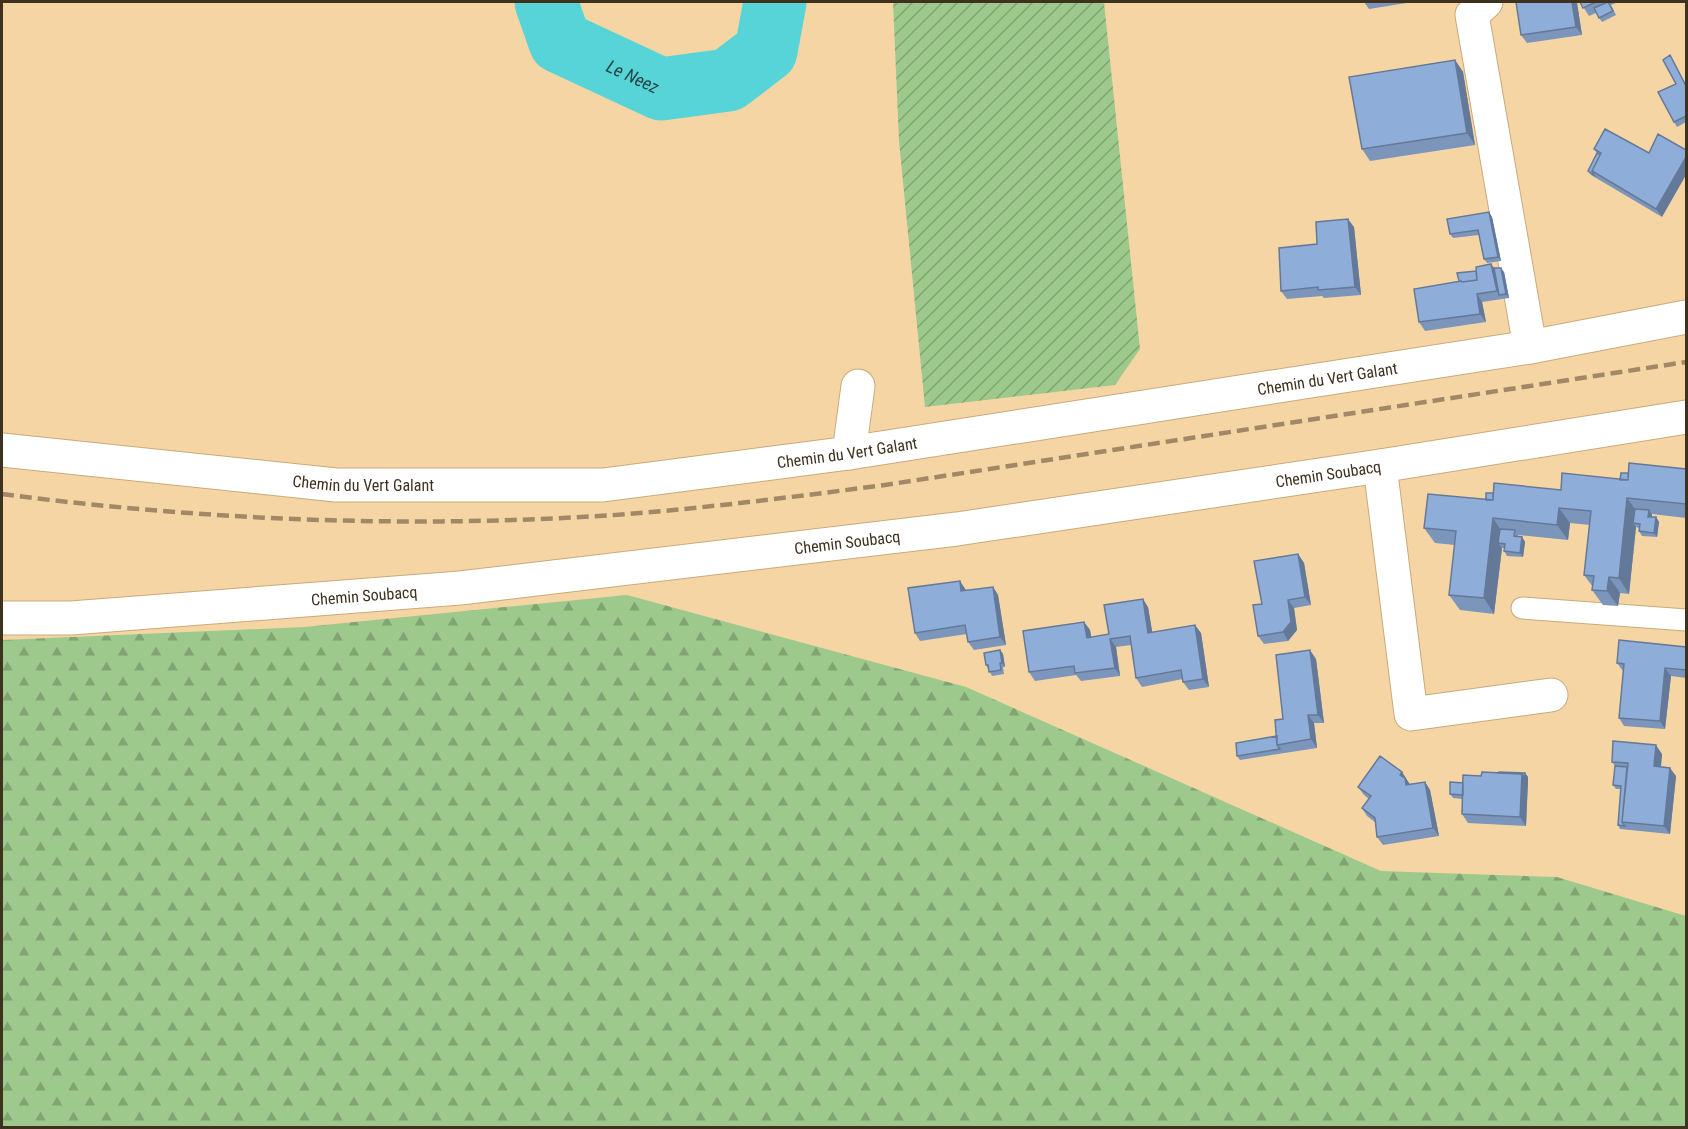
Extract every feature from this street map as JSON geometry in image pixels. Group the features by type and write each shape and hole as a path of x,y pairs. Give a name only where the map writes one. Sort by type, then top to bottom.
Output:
{"street":[{"path":"1486,2 1472,15 1530,347"},
{"name":"Chemin du Vert Galant","path":"2,450 336,485 603,485 849,453 1530,347 1686,317"},
{"path":"849,453 858,386"},
{"name":"Chemin Soubacq","path":"2,618 71,618 460,588 957,530 1686,417"},
{"path":"1380,466 1412,714 1551,695"}],"lane":[{"path":"1522,608 1686,620"}],"green space":[{"path":"893,2 1104,2 1140,349 1115,385 925,407 899,141"},
{"path":"627,595 966,687 1381,871 1557,877 1686,916 1686,1127 2,1127 2,640 304,627"}],"building":[{"path":"1516,2 1572,2 1576,27 1521,35"},
{"path":"1580,2 1596,2 1583,8"},
{"path":"1608,2 1613,11 1599,18 1594,8"},
{"path":"1670,55 1686,86 1686,116 1674,122 1658,92 1676,84 1663,60"},
{"path":"1455,60 1467,133 1362,149 1349,77"},
{"path":"1605,129 1649,153 1658,134 1686,150 1686,157 1656,209 1592,171 1601,153 1594,149"},
{"path":"1597,153 1600,155 1592,171 1594,175 1588,171"},
{"path":"1489,212 1498,257 1484,259 1478,230 1450,234 1447,219"},
{"path":"1348,219 1355,287 1318,290 1318,287 1281,291 1279,248 1317,244 1316,222"},
{"path":"1491,264 1497,291 1477,294 1480,314 1419,322 1414,289 1477,280 1476,267"},
{"path":"1494,268 1501,268 1506,294 1499,295"},
{"path":"1476,271 1477,280 1459,281 1457,273"},
{"path":"1629,463 1686,469 1686,504 1627,498 1619,578 1609,577 1607,591 1592,590 1594,576 1584,575 1591,511 1559,508 1557,525 1493,518 1484,598 1449,595 1456,531 1424,528 1428,494 1493,500 1494,483 1561,490 1562,473 1628,480"},
{"path":"1621,473 1628,473 1628,480 1620,480"},
{"path":"1486,493 1493,493 1493,500 1486,500"},
{"path":"1635,509 1649,510 1648,517 1656,517 1654,533 1639,531 1640,524 1633,523"},
{"path":"1500,529 1515,530 1514,536 1522,537 1520,553 1504,551 1505,544 1498,543"},
{"path":"1298,554 1305,597 1288,600 1291,622 1283,632 1258,636 1253,605 1262,604 1254,561"},
{"path":"960,581 961,591 993,587 1000,637 968,642 965,625 915,633 908,588"},
{"path":"1143,599 1148,633 1195,625 1203,679 1183,682 1181,670 1136,678 1130,636 1110,639 1115,668 1075,673 1074,666 1029,672 1023,631 1084,622 1087,638 1109,634 1104,605"},
{"path":"1619,640 1686,647 1686,670 1665,668 1660,721 1619,718 1624,664 1617,663"},
{"path":"1000,650 1001,670 989,672 984,653"},
{"path":"1310,650 1318,715 1308,715 1311,739 1277,745 1275,720 1283,719 1276,655"},
{"path":"1277,736 1277,745 1280,749 1237,756 1236,743"},
{"path":"1613,741 1656,745 1654,766 1670,768 1664,826 1622,822 1628,763 1612,762"},
{"path":"1380,756 1402,772 1400,775 1405,778 1406,785 1425,782 1433,828 1377,837 1375,818 1362,808 1371,796 1358,787"},
{"path":"1615,766 1627,767 1622,822 1625,826 1618,825 1621,786 1613,785"},
{"path":"1482,772 1522,774 1520,817 1462,814 1463,775 1481,776"},
{"path":"1499,772 1525,773 1525,778 1522,774"},
{"path":"1450,782 1463,783 1463,795 1450,794"}],"waterway":[{"name":"Le Neez","path":"546,2 560,42 661,89 728,80 766,51 775,2"}],"railway":[{"path":"2,494 158,511 315,520 472,521 629,514 725,505 885,485 1686,362"}]}
